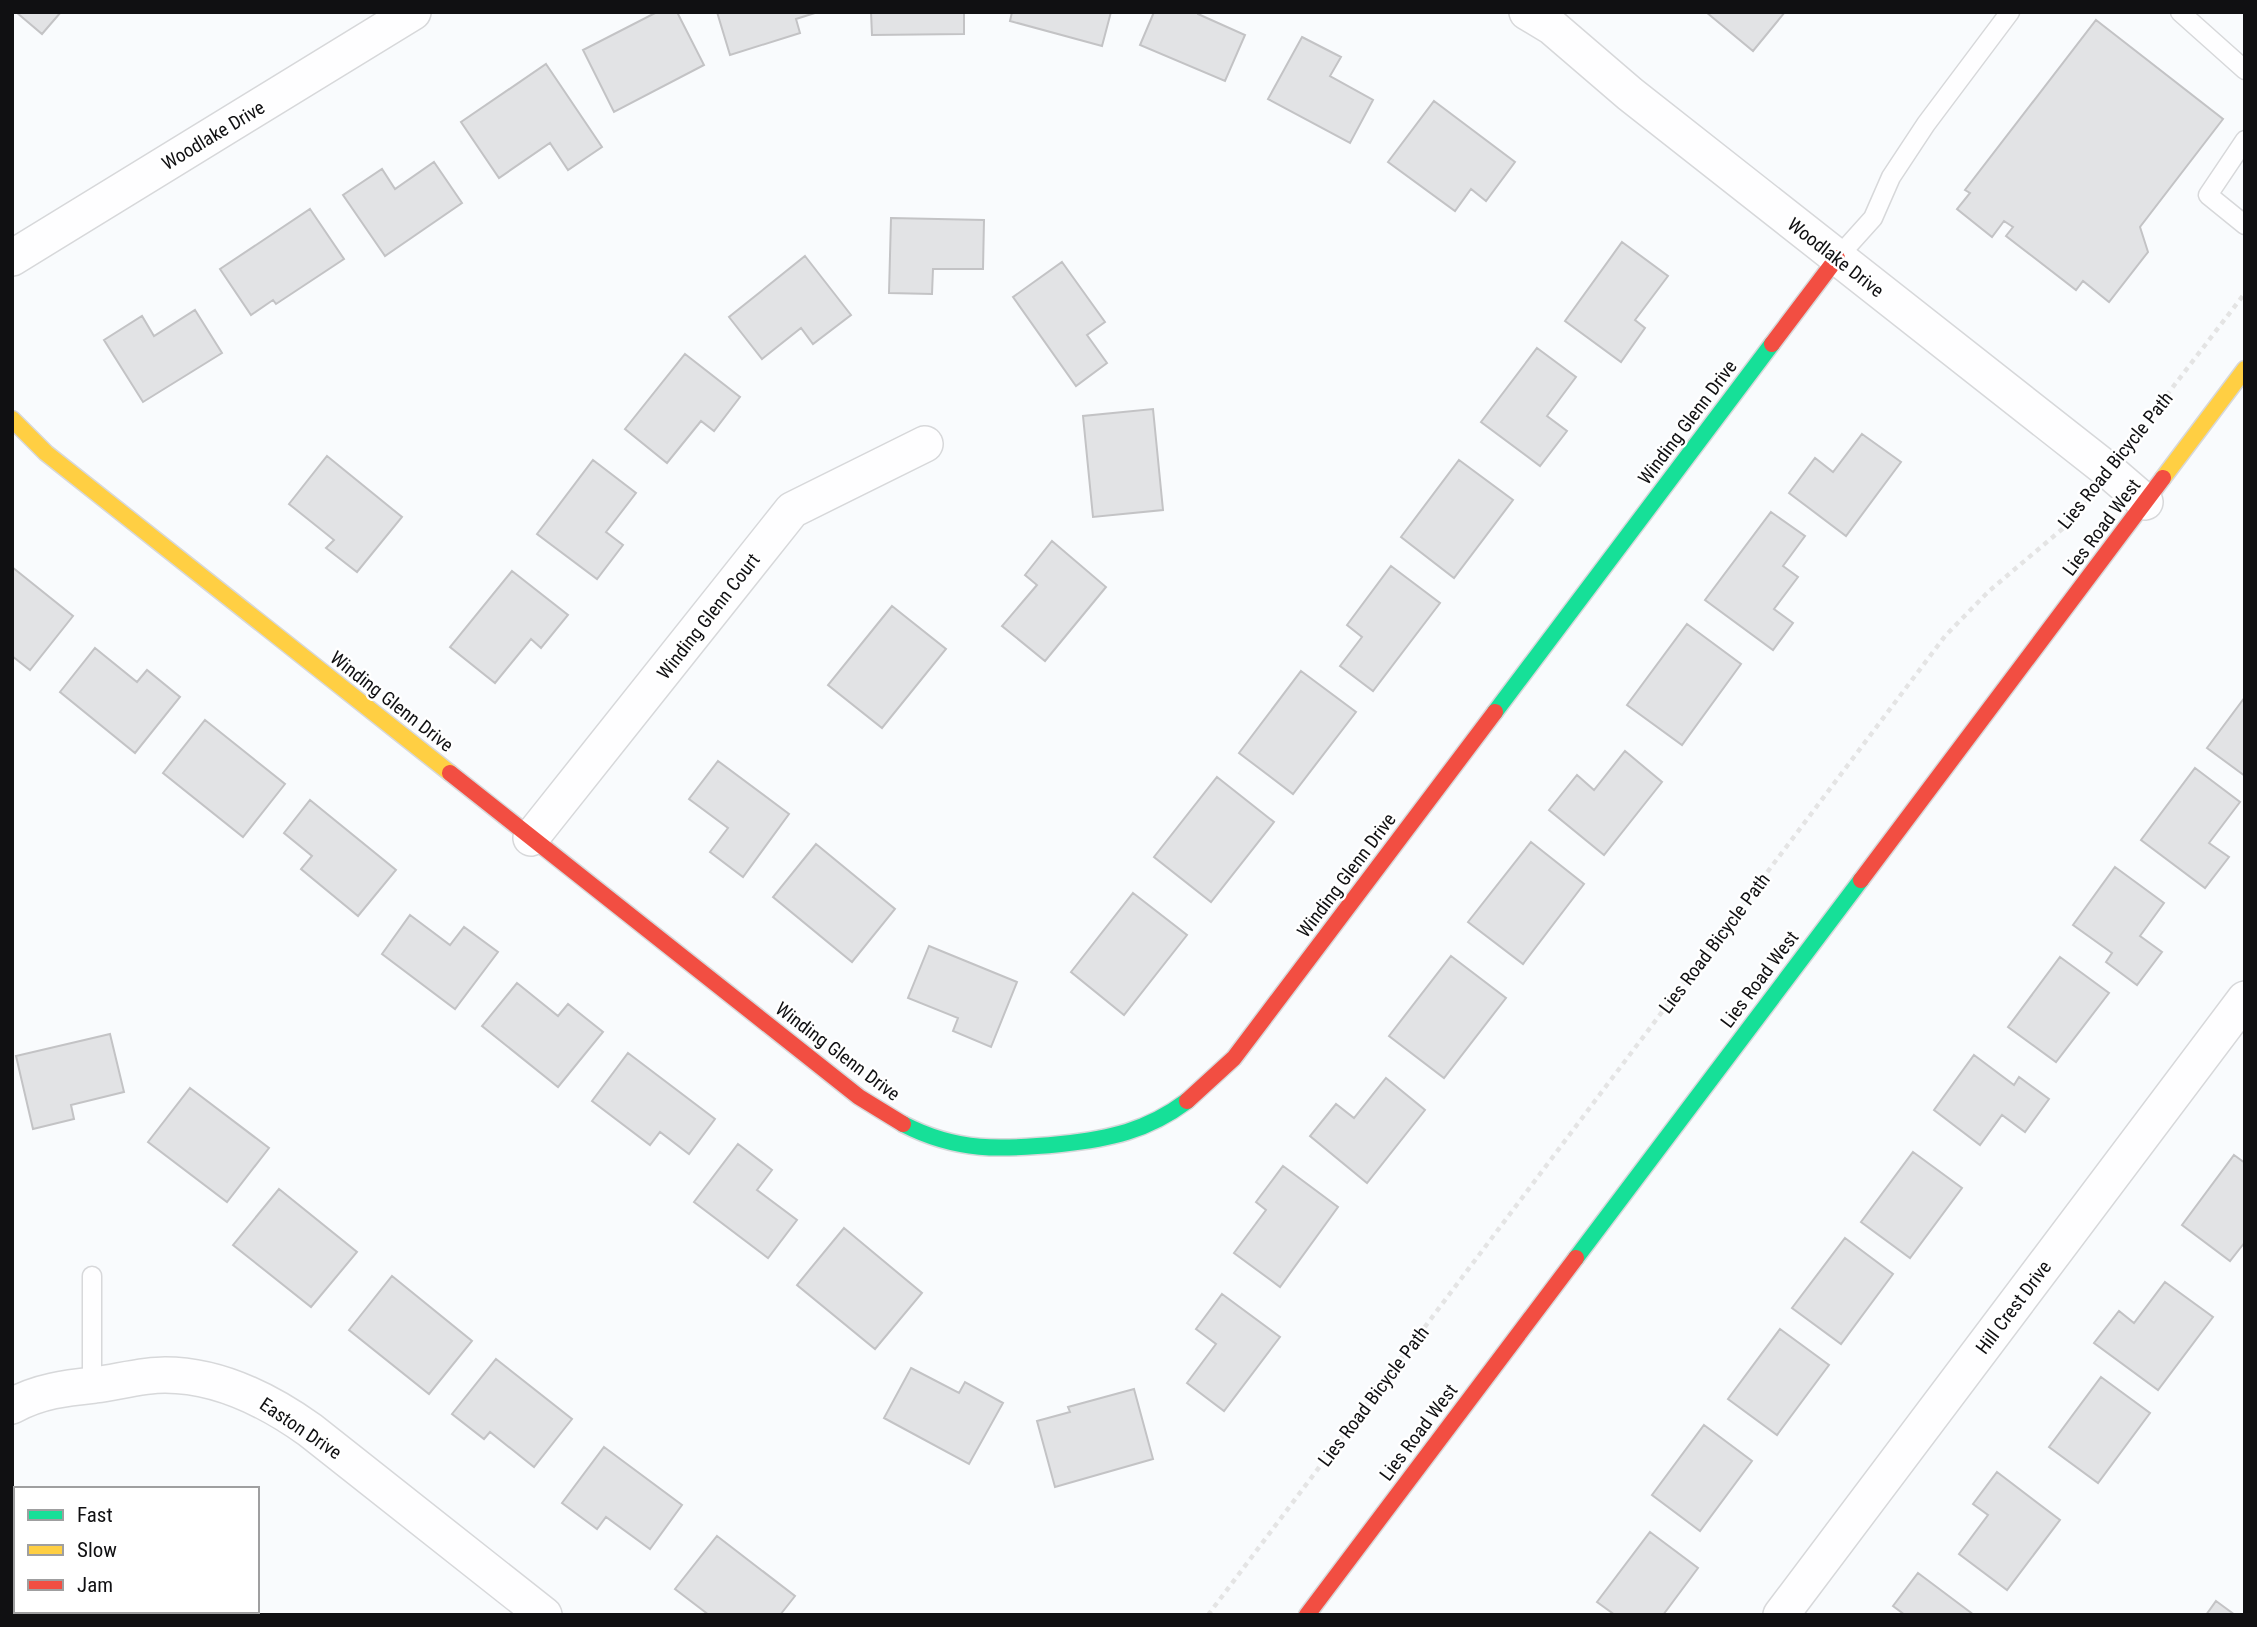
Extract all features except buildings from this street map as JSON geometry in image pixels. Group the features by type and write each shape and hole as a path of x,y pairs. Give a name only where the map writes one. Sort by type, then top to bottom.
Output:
{"street":[{"name":"Woodlake Drive","path":"12,258 413,12"},
{"name":"Woodlake Drive","path":"1547,17 1630,94 2145,502"},
{"name":"Winding Glenn Drive","path":"12,419 46,453 859,1097 902,1124 935,1139 1004,1151 1118,1136 1152,1122 1210,1084 1234,1058 1837,258"},
{"name":"Lies Road West","path":"1307,1615 2245,369"},
{"name":"Winding Glenn Court","path":"531,838 792,510 925,444"},
{"name":"Hill Crest Drive","path":"1781,1615 2245,999"},
{"name":"Easton Drive","path":"12,1406 50,1390 164,1375 228,1386 255,1396 285,1412 310,1430 544,1615"}],"lane":[{"path":"1837,258 1873,218 1891,177 1926,124 2010,12"},
{"path":"2180,12 2245,70"},
{"path":"2245,140 2208,195 2245,226"},
{"path":"92,1276 92,1385"}],"path":[{"name":"Lies Road Bicycle Path","path":"1208,1615 1944,636 1989,591 2067,525 2245,293"}],"traffic: fast":[{"path":"1495,712 1772,344"},
{"path":"1576,1258 1861,880"},
{"path":"903,1124 942,1140 961,1144 999,1148 1039,1146 1079,1142 1127,1132 1157,1120 1187,1101"}],"traffic: slow":[{"path":"2163,478 2245,369"},
{"path":"12,419 46,453 450,773"}],"traffic: jam":[{"path":"1772,344 1837,258"},
{"path":"1861,880 2163,478"},
{"path":"1187,1101 1234,1058 1495,712"},
{"path":"450,773 859,1097 903,1124"},
{"path":"1307,1615 1576,1258"}]}
